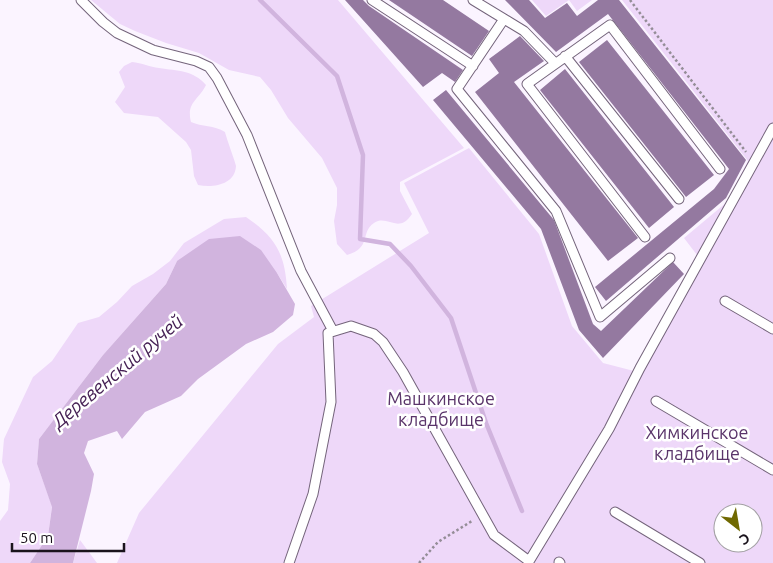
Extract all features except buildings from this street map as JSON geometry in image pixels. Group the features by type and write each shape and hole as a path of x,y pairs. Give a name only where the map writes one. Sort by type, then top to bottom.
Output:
{"lane":[{"path":"81,0 117,33 153,50 196,61 209,67 218,78 247,135 301,271 333,332"},
{"path":"372,0 473,66"},
{"path":"473,0 524,31 556,62"},
{"path":"504,19 457,89 556,211 600,317 670,258"},
{"path":"645,237 528,84 556,62 610,25 720,169"},
{"path":"565,56 679,199"},
{"path":"289,563 313,494 327,420 330,402 328,333 351,326 374,334 383,342 403,372 494,535 529,562 609,429 640,368 773,128"},
{"path":"725,301 773,329"},
{"path":"656,400 773,470"},
{"path":"615,512 700,563"}],"path":[{"path":"630,0 753,162"},
{"path":"419,563 438,542 482,515"}],"green space":[{"path":"91,0 338,0 464,148 400,182 400,191 412,214 407,220 398,224 384,221 374,223 367,231 360,248 347,255 337,244 334,221 337,205 337,188 322,158 288,118 271,90 260,77 229,70 199,53 135,31 120,24"},
{"path":"532,0 569,0 546,16"},
{"path":"569,0 592,0 577,11"},
{"name":"Машкинское кладбище","path":"622,0 773,0 773,563 117,563 139,513 278,344 314,317 311,306 429,233 404,183 469,148 539,234 572,326 603,363 634,371 697,255 684,238 727,202 748,161"},
{"path":"132,62 185,72 196,76 206,85 192,105 190,110 191,122 217,128 225,132 236,166 232,177 222,184 198,185 194,176 191,150 186,142 158,117 124,113 115,102 125,87 119,72 124,66"},
{"path":"246,217 256,224 277,247 284,265 287,289 277,273 177,261 166,284 103,355 39,439 37,464 52,506 48,536 30,563 0,563 0,521 8,510 10,484 2,462 4,439 33,377 52,361 78,323 99,317 132,286 153,274 170,261 184,243 224,219"},
{"path":"80,540 97,563 73,563"}],"water":[{"name":"Деревенский ручей","path":"240,236 261,250 277,273 295,304 293,315 273,332 246,344 198,379 181,396 145,412 122,439 117,431 88,441 84,453 94,474 73,563 30,563 48,536 52,507 37,464 39,439 103,355 166,284 177,261 209,239"}],"waterway":[{"path":"260,0 337,76 363,155 360,239 390,244 411,266 451,318 486,423 522,511"}],"park label":[{"name":"Химкинское кладбище","path":"697,442"}]}
